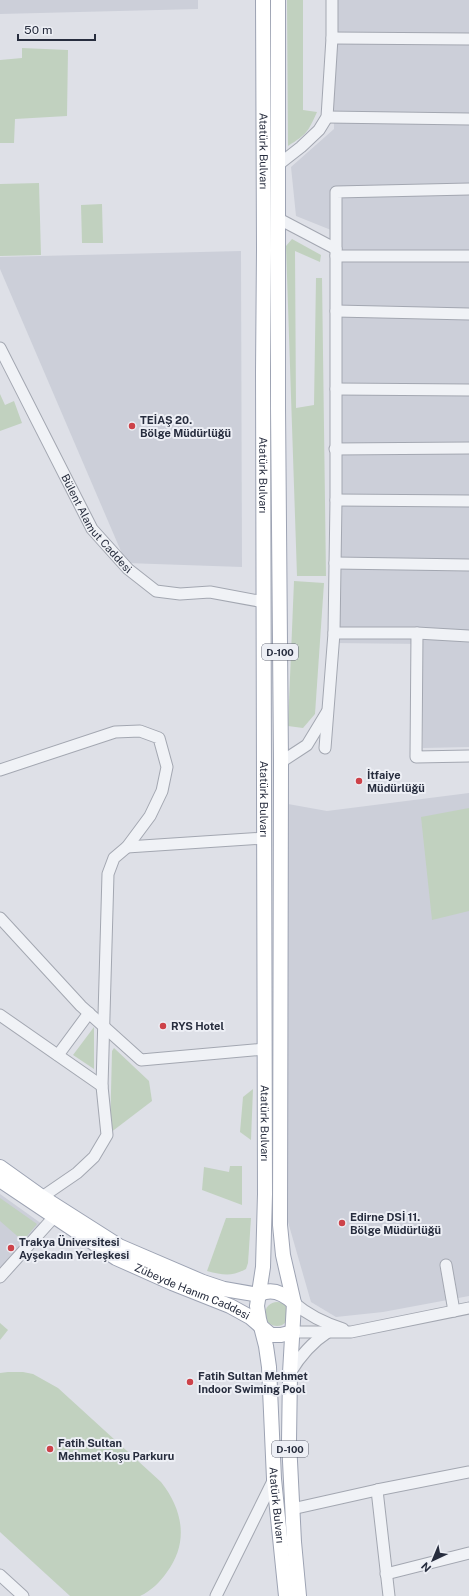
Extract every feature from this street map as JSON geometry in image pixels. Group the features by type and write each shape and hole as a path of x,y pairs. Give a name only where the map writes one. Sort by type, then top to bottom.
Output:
{"main road":[{"name":"Atatürk Bulvarı","path":"263,0 266,1049 263,1267 257,1313 266,1346 269,1367 274,1479 286,1596"},
{"name":"Atatürk Bulvarı","path":"278,0 278,408 281,762 280,1226 283,1255 294,1303 290,1373 289,1441 292,1510 299,1596"},
{"name":"Zübeyde Hanım Caddesi","path":"0,1167 42,1197 119,1246 203,1282 224,1289 259,1296"},
{"name":"Zübeyde Hanım Caddesi","path":"0,1180 116,1258 230,1306 250,1317 261,1327"},
{"path":"259,1296 270,1292 281,1293 294,1303"},
{"path":"261,1327 271,1335 281,1335 293,1332"}],"street":[{"path":"278,165 301,147 319,130 327,117 332,38 332,0"},
{"path":"332,38 469,39"},
{"path":"327,117 469,119"},
{"path":"325,748 334,633 336,500 336,192 469,189"},
{"path":"279,219 336,253 469,256"},
{"path":"336,311 469,314"},
{"name":"Bülent Alamut Caddesi","path":"0,348 3,360 92,529 128,569 156,591 180,594 210,592 264,602"},
{"path":"336,389 469,390"},
{"path":"335,449 469,448"},
{"path":"336,500 469,501"},
{"path":"335,563 469,565"},
{"path":"334,633 417,633 469,636"},
{"path":"417,633 416,757 469,756"},
{"path":"281,762 307,745 328,710"},
{"path":"0,770 115,732 140,731 159,738 167,767 162,790 150,816 128,847 114,858 108,874 102,1086 107,1135 94,1157 77,1173 42,1197"},
{"path":"128,847 265,838"},
{"path":"0,918 35,958 89,1013 141,1060 266,1049"},
{"path":"58,1055 89,1013"},
{"path":"0,1015 102,1086"},
{"path":"0,1277 54,1217"},
{"path":"446,1265 454,1311"},
{"path":"294,1303 304,1312 316,1319 351,1332"},
{"path":"293,1332 351,1332 469,1308"},
{"path":"290,1373 308,1347 328,1332"},
{"path":"292,1510 377,1490 469,1472"},
{"path":"216,1596 274,1479"},
{"path":"377,1490 389,1596"},
{"path":"386,1574 469,1553"},
{"path":"0,1575 23,1596"}],"shaded area":[{"path":"0,0 198,0 198,9 0,14"},
{"path":"332,0 469,0 469,747 423,748 423,644 333,643 336,232 296,216 291,167 334,129"},
{"path":"241,251 242,567 126,563 0,269 0,257"},
{"path":"469,793 469,1296 383,1312 336,1317 311,1302 286,1215 288,804 327,811"},
{"name":"Trakya Üniversitesi Ayşekadın Yerleşkesi","path":"0,1194 42,1224 0,1271"}],"green space":[{"path":"287,0 303,0 303,110 317,112 306,132 288,146"},
{"path":"22,48 68,50 67,116 15,119 14,143 0,143 0,60 22,58"},
{"path":"39,183 41,255 0,256 0,184"},
{"path":"102,204 103,243 82,243 81,205"},
{"path":"292,239 321,255 320,262 295,251 296,408 314,405 316,278 322,278 326,576 297,576 286,246"},
{"path":"0,394 5,405 14,401 22,423 0,431"},
{"path":"294,581 324,583 315,714 303,728 288,726"},
{"path":"469,808 469,911 432,920 421,817"},
{"path":"94,1027 94,1069 73,1055"},
{"path":"114,1048 149,1081 152,1101 110,1133 112,1051"},
{"path":"253,1089 251,1140 240,1132 243,1097"},
{"path":"230,1166 242,1166 242,1205 202,1190 204,1167 229,1172"},
{"path":"0,1198 37,1224 23,1241 0,1221"},
{"path":"226,1218 251,1218 248,1263 246,1269 236,1273 218,1274 207,1271"},
{"path":"277,1302 282,1303 288,1309 288,1319 282,1325 277,1326 272,1325 266,1319 265,1314 266,1309 272,1303"},
{"path":"0,1323 8,1330 0,1340"},
{"name":"Fatih Sultan Mehmet Koşu Parkuru","path":"8,1372 33,1374 58,1388 161,1482 168,1493 178,1515 181,1538 174,1561 158,1583 148,1592 140,1596 70,1596 0,1532 0,1373"}],"place":[{"name":"TEİAŞ 20. Bölge Müdürlüğü","path":"132,426"},
{"name":"İtfaiye Müdürlüğü","path":"359,781"},
{"name":"RYS Hotel","path":"163,1026"},
{"name":"Edirne DSİ 11. Bölge Müdürlüğü","path":"342,1223"},
{"name":"Trakya Üniversitesi Ayşekadın Yerleşkesi","path":"11,1248"},
{"name":"Fatih Sultan Mehmet Indoor Swiming Pool","path":"190,1382"},
{"name":"Fatih Sultan Mehmet Koşu Parkuru","path":"50,1449"}]}
